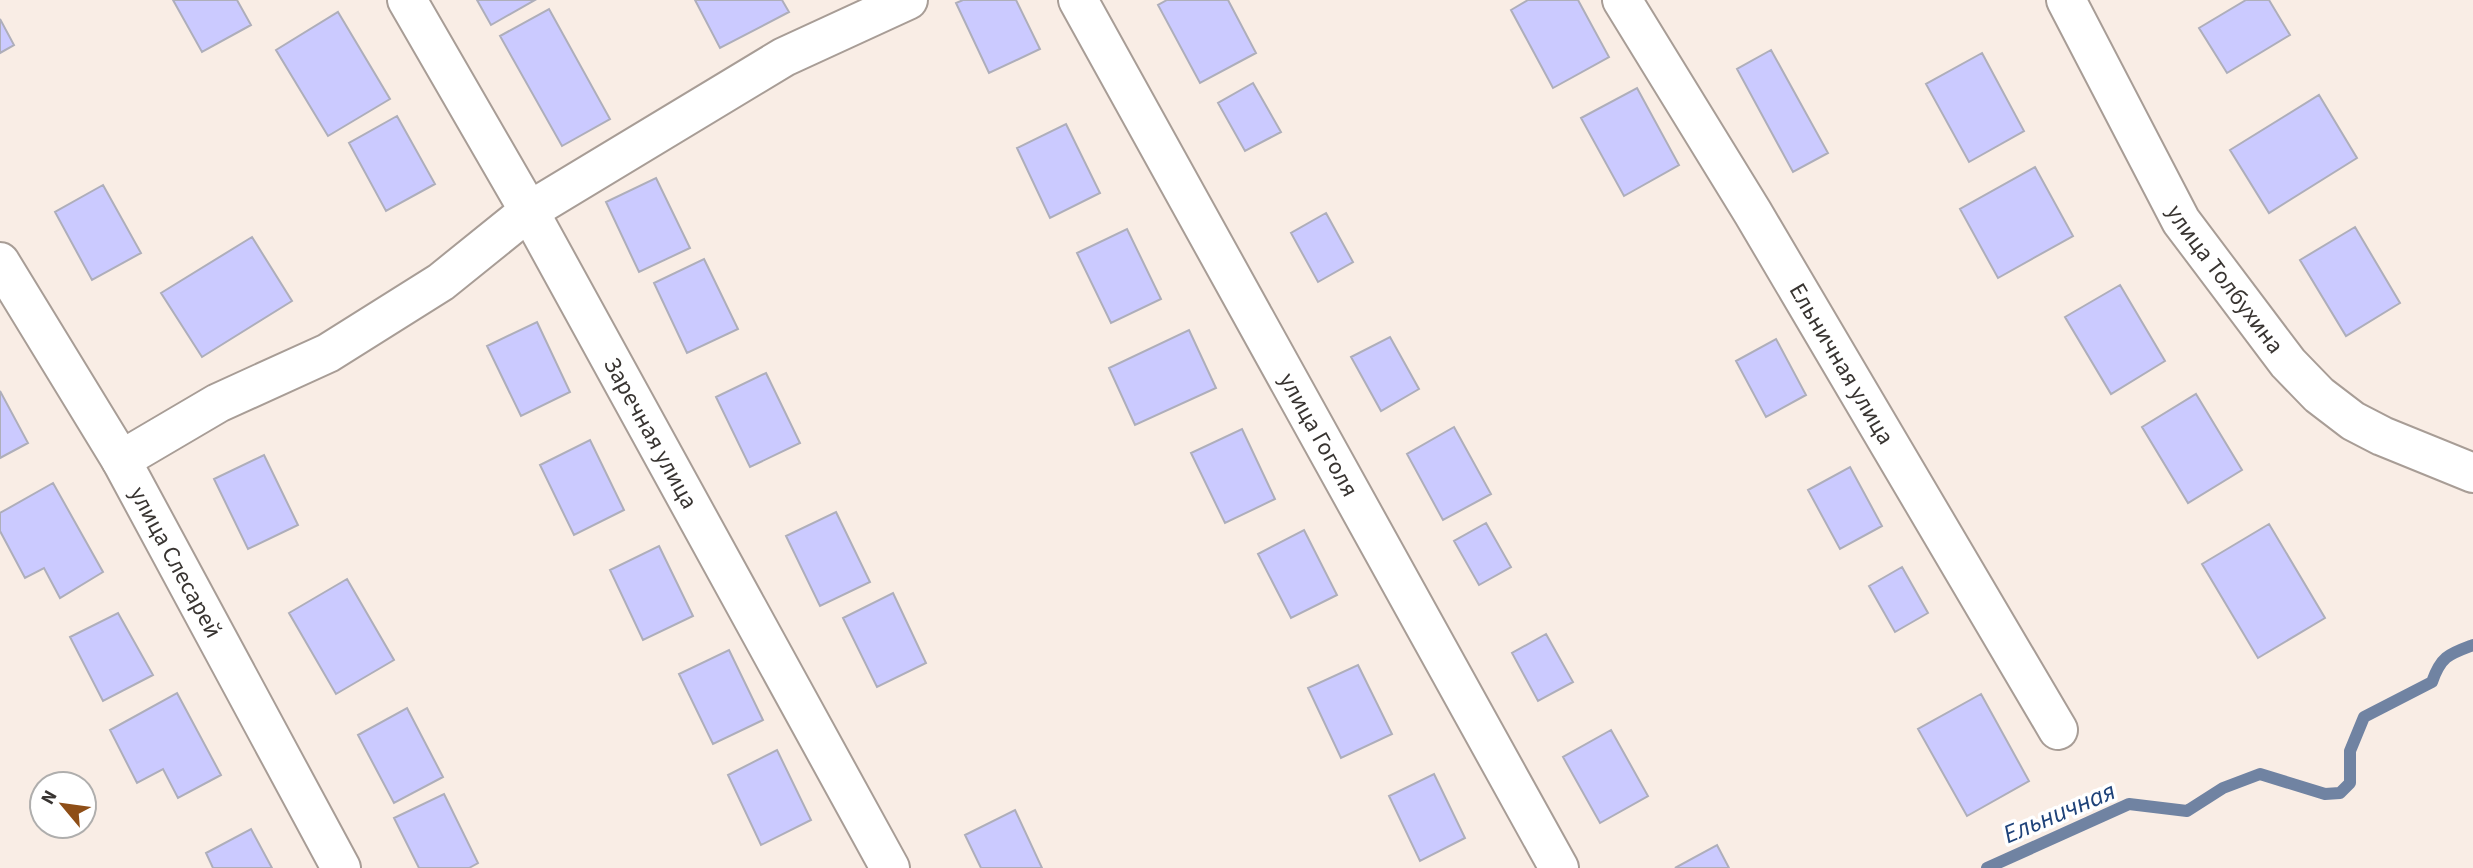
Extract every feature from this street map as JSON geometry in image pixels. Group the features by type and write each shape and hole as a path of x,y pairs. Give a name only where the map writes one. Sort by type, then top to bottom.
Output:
{"street":[{"name":"Заречная улица","path":"407,0 529,211 890,868"},
{"path":"121,460 218,403 328,353 441,282 529,211 784,57 908,0"},
{"name":"улица Гоголя","path":"1078,0 1559,868"},
{"name":"Ельничная улица","path":"1622,0 1754,213 2058,730"},
{"name":"улица Толбухина","path":"2066,0 2181,221 2288,363 2319,395 2353,421 2382,436 2473,473"},
{"name":"улица Слесарей","path":"0,262 11,308 121,460 341,868"}],"building":[{"path":"173,0 237,0 251,25 202,52"},
{"path":"477,0 535,0 491,25"},
{"path":"695,0 782,0 789,12 720,48"},
{"path":"963,0 1016,0 1040,49 989,73 956,3"},
{"path":"1167,0 1228,0 1256,53 1200,83 1158,5"},
{"path":"1528,0 1578,0 1609,57 1553,88 1511,10"},
{"path":"2246,0 2269,0 2290,35 2227,73 2199,28"},
{"path":"549,9 610,119 562,146 500,36"},
{"path":"338,12 390,99 328,136 276,50"},
{"path":"0,19 14,45 0,53"},
{"path":"1771,50 1828,153 1793,172 1737,69"},
{"path":"1982,53 2024,131 1969,162 1926,84"},
{"path":"1253,83 1281,132 1245,151 1218,103"},
{"path":"1637,88 1679,165 1624,196 1581,118"},
{"path":"2319,95 2357,158 2269,213 2230,150"},
{"path":"397,116 435,184 386,211 349,143"},
{"path":"1066,124 1100,193 1050,218 1017,148"},
{"path":"2035,167 2073,236 1998,278 1960,209"},
{"path":"656,178 690,248 639,272 606,202"},
{"path":"103,185 141,253 92,280 55,212"},
{"path":"1326,213 1353,262 1318,282 1291,233"},
{"path":"2355,227 2400,303 2346,336 2300,260"},
{"path":"1127,229 1161,299 1111,323 1077,253"},
{"path":"252,237 292,301 202,357 161,293"},
{"path":"704,259 738,329 687,353 654,283"},
{"path":"2120,285 2165,361 2111,394 2065,317"},
{"path":"537,322 570,392 521,416 487,346"},
{"path":"1189,330 1216,388 1135,425 1109,368"},
{"path":"1390,337 1419,389 1381,411 1351,357"},
{"path":"1776,339 1806,395 1766,417 1736,361"},
{"path":"766,373 800,443 750,467 716,397"},
{"path":"0,391 28,443 0,458"},
{"path":"2196,394 2242,470 2188,503 2142,427"},
{"path":"1454,427 1491,494 1443,520 1407,454"},
{"path":"1242,429 1275,499 1225,523 1191,453"},
{"path":"590,440 624,510 574,535 540,465"},
{"path":"264,455 298,525 248,549 214,479"},
{"path":"1850,467 1882,526 1840,549 1808,490"},
{"path":"53,483 103,572 60,598 44,568 25,578 0,531 0,513"},
{"path":"836,512 870,582 820,606 786,536"},
{"path":"1486,523 1511,567 1479,585 1454,541"},
{"path":"2269,524 2325,618 2258,658 2202,564"},
{"path":"1304,530 1337,595 1291,618 1258,554"},
{"path":"659,546 693,616 643,640 610,570"},
{"path":"1902,567 1928,613 1895,632 1869,586"},
{"path":"347,579 394,660 336,694 289,613"},
{"path":"893,593 926,663 877,687 843,618"},
{"path":"118,613 153,675 103,701 70,637"},
{"path":"1546,634 1573,682 1538,701 1512,653"},
{"path":"729,650 763,720 713,744 679,674"},
{"path":"1358,665 1392,734 1341,758 1308,688"},
{"path":"177,693 221,775 178,798 163,769 137,783 110,730"},
{"path":"1981,694 2029,781 1967,816 1918,729"},
{"path":"407,708 443,777 394,803 358,735"},
{"path":"1611,730 1648,796 1600,823 1563,757"},
{"path":"777,750 811,820 761,845 728,775"},
{"path":"1434,774 1465,838 1420,861 1389,796"},
{"path":"444,794 478,863 469,868 419,868 394,818"},
{"path":"1015,810 1042,868 981,868 965,835"},
{"path":"251,829 272,868 213,868 206,853"},
{"path":"1717,845 1729,868 1675,868"}],"waterway":[{"name":"Ельничная","path":"1987,868 2129,804 2187,811 2223,788 2260,774 2325,794 2340,793 2350,783 2350,751 2364,717 2432,682 2447,657 2473,645"}]}
